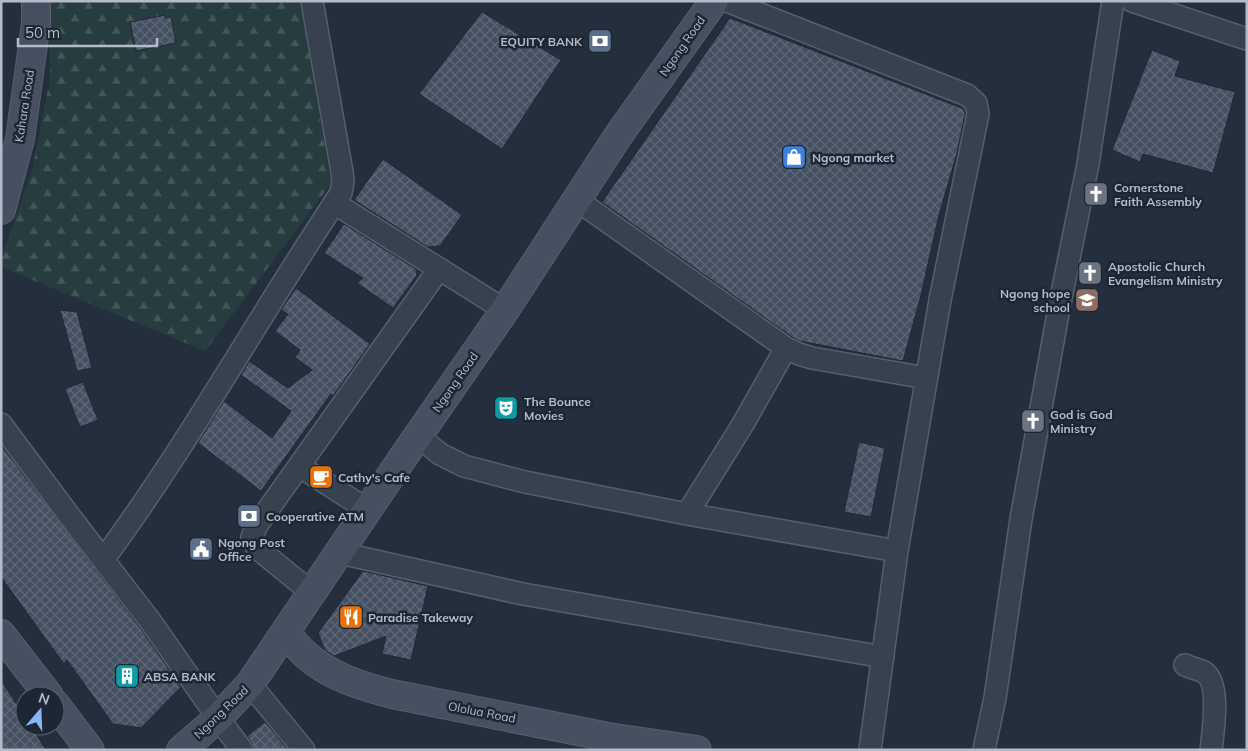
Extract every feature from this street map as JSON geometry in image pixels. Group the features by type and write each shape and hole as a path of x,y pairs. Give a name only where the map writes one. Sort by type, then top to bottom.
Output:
{"main road":[{"name":"Kahara Road","path":"1,210 20,139 36,23 36,1"},
{"name":"Ngong Road","path":"181,750 218,718 250,684 505,310 618,136 714,1"},
{"name":"Ololua Road","path":"285,632 306,655 331,673 360,686 609,743 697,750"},
{"path":"1,634 41,686"},
{"path":"65,717 90,750"}],"street":[{"path":"103,560 132,520 211,400 341,193 343,181 312,1"},
{"path":"727,1 967,95 976,103 978,114 940,300 897,551 870,750"},
{"path":"984,750 995,698 1021,519 1059,308 1088,164 1114,1"},
{"path":"1132,1 1247,39"},
{"path":"577,200 786,348 812,358 926,378"},
{"path":"334,203 505,310"},
{"path":"312,593 257,548 252,537 257,525 439,269"},
{"path":"687,514 743,424 786,348"},
{"path":"1,424 151,622 242,750"},
{"path":"418,436 440,454 464,466 525,482 687,514 897,551"},
{"path":"299,466 368,510"},
{"path":"340,552 523,594 883,657"},
{"path":"1185,665 1205,673 1212,683 1215,702 1211,750"},
{"path":"250,684 304,750"}],"green space":[{"path":"50,1 300,1 331,184 205,351 1,267 1,259 32,170 50,79"}],"building":[{"path":"482,12 561,60 502,149 419,94"},
{"path":"165,15 165,18 171,17 176,43 136,51 130,22"},
{"name":"Ngong market","path":"730,18 964,109 965,114 957,153 939,215 921,295 903,361 800,341 792,337 602,202"},
{"path":"1152,50 1180,61 1175,76 1235,92 1213,173 1143,154 1140,162 1112,150"},
{"path":"383,159 462,215 440,246 428,247 354,200"},
{"path":"344,224 416,269 417,275 393,308 357,283 363,278 324,253"},
{"path":"296,288 370,344 333,396 331,394 261,491 198,443 224,401 272,438 291,411 241,375 249,361 288,388 312,370 295,357 300,350 275,331 288,314 281,310"},
{"path":"60,310 77,312 92,368 77,371"},
{"path":"83,382 98,420 80,427 65,389"},
{"path":"859,442 885,448 871,517 844,512"},
{"path":"1,445 141,629 181,687 141,728 113,724 67,660 64,664 1,577"},
{"path":"363,571 428,586 411,660 382,654 386,636 334,656 325,650 318,633"},
{"path":"1,680 15,702 15,736 37,736 46,750 1,750"},
{"path":"265,722 288,750 254,750 247,736"}],"place":[{"name":"EQUITY BANK","path":"600,41"},
{"name":"Ngong market","path":"794,157"},
{"name":"Cornerstone Faith Assembly","path":"1096,194"},
{"name":"Apostolic Church Evangelism Ministry","path":"1090,273"},
{"name":"Ngong hope school","path":"1087,300"},
{"name":"The Bounce Movies","path":"506,408"},
{"name":"God is God Ministry","path":"1033,421"},
{"name":"Cathy's Cafe","path":"321,477"},
{"name":"Cooperative ATM","path":"249,516"},
{"name":"Ngong Post Office","path":"201,549"},
{"name":"Paradise Takeway","path":"351,617"},
{"name":"ABSA BANK","path":"127,676"}]}
